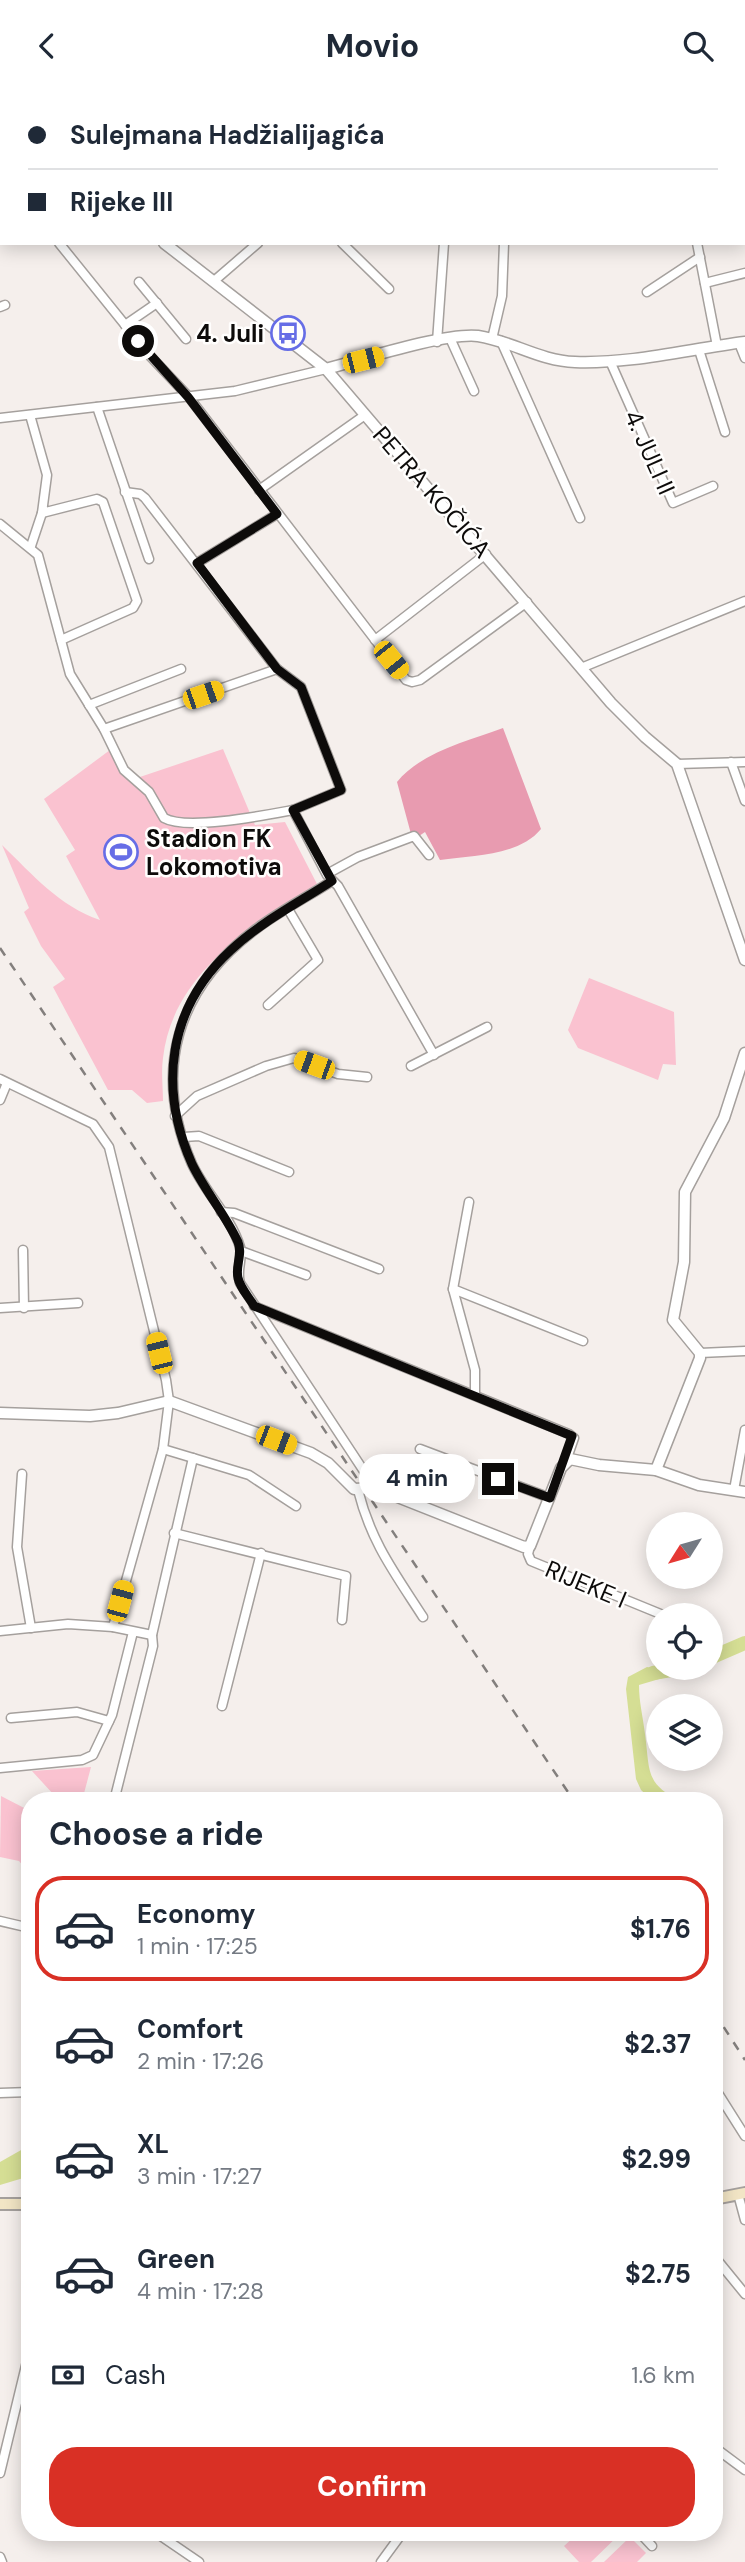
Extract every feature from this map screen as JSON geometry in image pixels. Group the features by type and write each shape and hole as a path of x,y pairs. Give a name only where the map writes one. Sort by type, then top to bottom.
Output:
{"main road":[{"path":"723,2197 741,2193"},
{"path":"0,2204 21,2204"}],"street":[{"path":"61,245 188,397 406,680 415,682 527,602"},
{"name":"PETRA KOČIĆA","path":"167,245 326,369 627,720 677,764"},
{"path":"214,281 256,245"},
{"path":"344,245 389,289"},
{"path":"437,342 444,245"},
{"path":"504,245 497,340 579,518"},
{"path":"697,245 717,347"},
{"path":"647,292 700,257"},
{"path":"705,283 745,273"},
{"path":"139,282 186,339"},
{"path":"125,325 157,303"},
{"path":"0,418 188,397 259,386 467,335 497,340 548,359 610,361 742,343 745,358"},
{"path":"450,338 474,391"},
{"path":"699,350 725,432"},
{"name":"4. JULI II","path":"610,361 673,503 713,486"},
{"path":"97,408 149,559"},
{"path":"30,415 47,475 42,513 31,547"},
{"path":"259,490 365,415"},
{"path":"0,524 31,547 43,565 70,674 104,729 124,770 149,792 167,820 244,819 293,810 341,790 301,687 277,669 145,498 140,494 125,492"},
{"path":"42,513 97,499 103,502 137,601 133,608 61,641"},
{"path":"197,563 277,514"},
{"path":"375,640 486,555"},
{"path":"581,668 745,601"},
{"path":"89,705 181,669"},
{"path":"104,729 277,669"},
{"path":"731,762 745,801"},
{"path":"745,762 677,764 745,961"},
{"path":"293,810 434,1055"},
{"path":"375,1488 254,1306 238,1277 241,1251 192,1163 175,1116 172,1092 174,1050 188,1006 210,971 231,949 358,857 414,836 429,855"},
{"path":"268,1005 318,960 288,909"},
{"path":"411,1066 487,1027"},
{"path":"700,1353 673,1320 684,1262 683,1203 691,1178 741,1082 745,1053"},
{"path":"175,1116 197,1096 266,1066 294,1058 338,1074 367,1077"},
{"path":"0,1100 3,1081 93,1124 109,1147 169,1401 163,1450 113,1626"},
{"path":"184,1137 200,1136 289,1172"},
{"path":"469,1202 453,1289 475,1370 475,1394"},
{"path":"221,1212 234,1213 379,1269"},
{"path":"23,1250 24,1308"},
{"path":"241,1251 306,1275"},
{"path":"453,1289 583,1341"},
{"path":"0,1308 78,1303"},
{"path":"254,1306 475,1394 572,1436 566,1461 574,1459 599,1465 656,1470 676,1478 739,1491 745,1430"},
{"path":"700,1353 745,1351"},
{"path":"656,1470 690,1388 700,1353"},
{"path":"0,1413 90,1416 118,1413 169,1401 311,1453 328,1463 358,1490 367,1526 377,1546 423,1617"},
{"path":"420,1449 550,1498"},
{"path":"163,1450 249,1475 296,1506"},
{"path":"116,1792 153,1646 152,1635 193,1458"},
{"name":"RIJEKE I","path":"566,1461 530,1546 528,1554 531,1561 646,1608"},
{"path":"22,1474 17,1547 31,1627"},
{"path":"358,1490 375,1488 524,1547 530,1546"},
{"path":"174,1533 346,1576 342,1621"},
{"path":"222,1706 261,1553"},
{"path":"0,1632 68,1623 113,1626 152,1635"},
{"path":"0,1768 90,1757 95,1753 109,1721 132,1632"},
{"path":"11,1718 77,1712 109,1721"},
{"path":"0,1921 21,1926"},
{"path":"0,2094 21,2093"},
{"path":"723,2101 745,2136"},
{"path":"741,2193 745,2220"},
{"path":"723,2267 745,2294"},
{"path":"0,2473 21,2386"},
{"path":"723,2454 745,2470"},
{"path":"168,2541 199,2562"},
{"path":"381,2562 396,2541"},
{"path":"647,2541 652,2546"}],"shaded area":[{"path":"503,728 541,829 521,845 495,853 440,860 425,832 419,836 411,834 397,782 432,755"},
{"path":"223,749 255,825 285,822 317,884 242,935 199,976 182,1001 170,1028 162,1063 163,1101 147,1103 132,1090 108,1090 53,987 65,979 41,946 24,912 29,908 2,845 59,898 100,920 66,856 75,850 44,799 110,750 131,780"},
{"path":"589,978 674,1012 676,1065 663,1064 658,1080 578,1048 568,1030"},
{"path":"646,1668 646,1680 656,1680 639,1685 640,1703 646,1745 646,1771 650,1771 655,1782 665,1792 643,1792 636,1779 626,1689 628,1677"},
{"path":"91,1767 84,1792 51,1792 32,1771"},
{"path":"1,1796 21,1806 21,1863 0,1857"},
{"path":"21,2150 21,2179 0,2185 0,2162"},
{"path":"570,2541 613,2541 591,2562 579,2562 564,2546"},
{"path":"626,2541 634,2541 646,2553 637,2562 604,2562"}],"waterway":[{"path":"723,1652 745,1643"}],"railway":[{"path":"0,948 568,1792"},
{"path":"723,2026 745,2060"}],"place":[{"name":"4. Juli","path":"288,333"},
{"name":"Stadion FK Lokomotiva","path":"121,852"}],"route":[{"path":"138,341 188,397 277,514 197,563 277,669 301,687 341,790 330,797 293,810 332,881 257,928 231,949 210,971 188,1006 174,1050 172,1092 175,1116 192,1163 239,1244 241,1251 238,1277 254,1306 475,1394 574,1438 550,1498 498,1479"}]}
